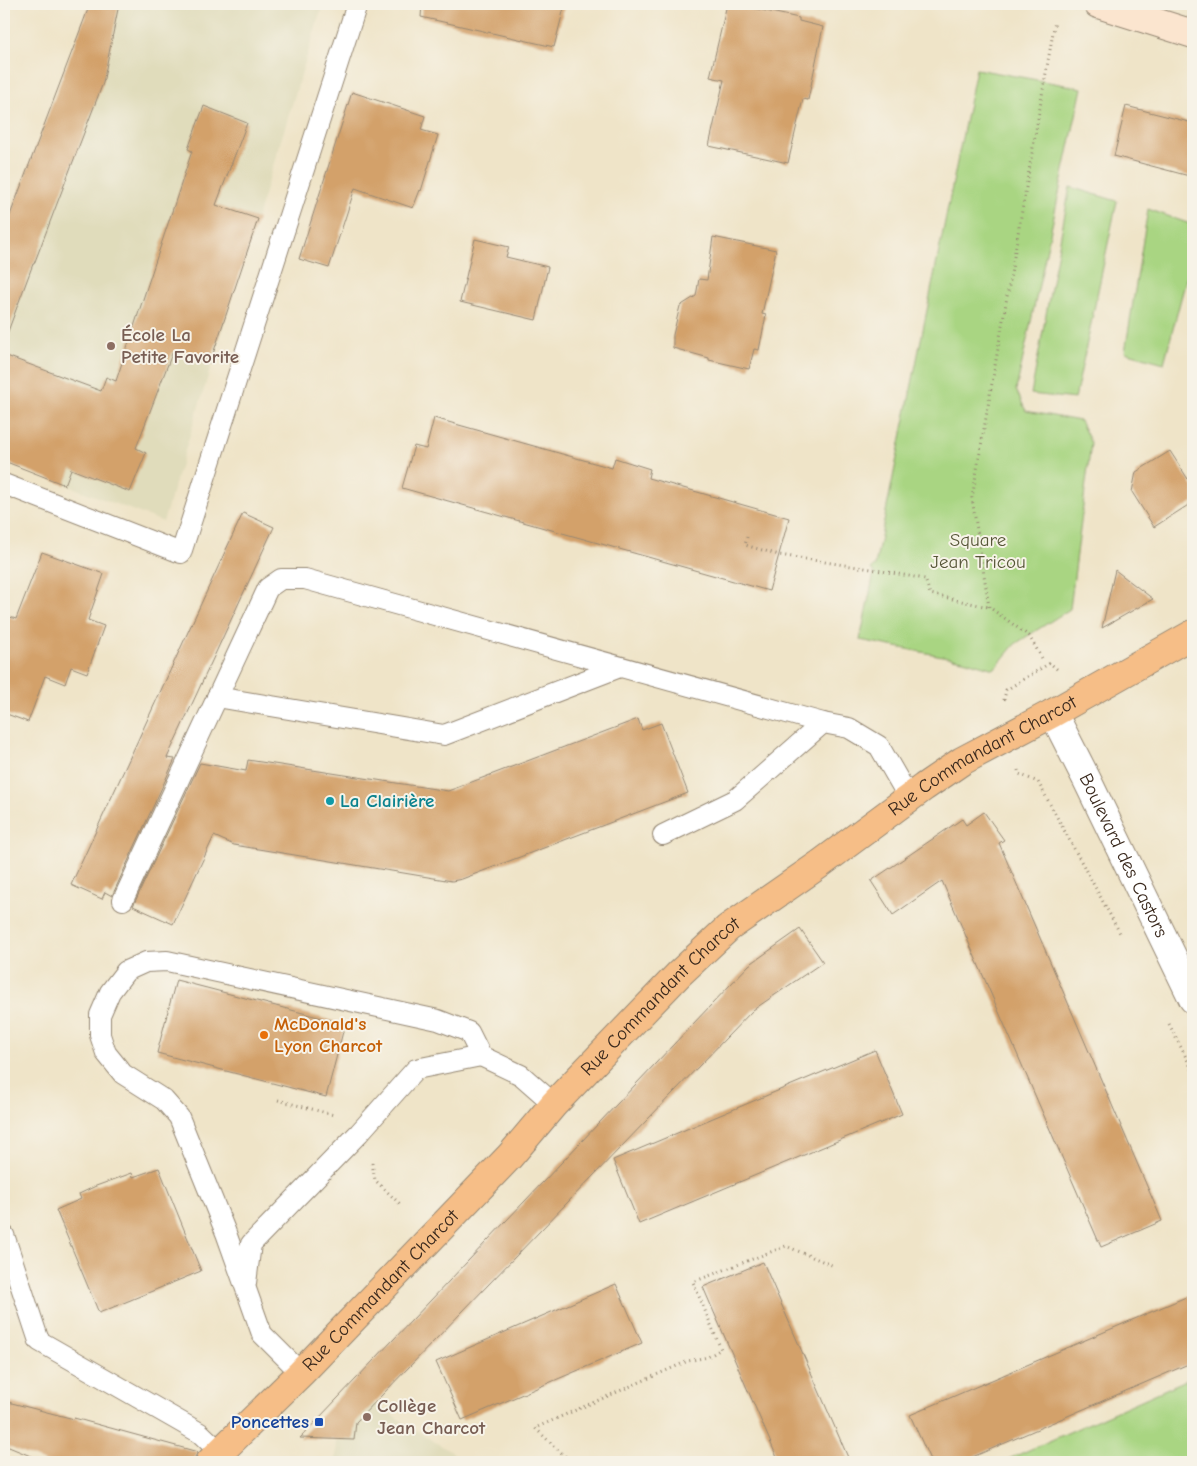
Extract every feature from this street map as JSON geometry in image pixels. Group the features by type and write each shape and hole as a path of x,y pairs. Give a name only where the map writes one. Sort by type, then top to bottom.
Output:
{"main road":[{"path":"1098,4 1193,34"},
{"name":"Rue Commandant Charcot","path":"215,1457 301,1373 510,1156 554,1104 679,974 728,928 962,761 1053,713 1193,634"}],"street":[{"name":"Boulevard des Castors","path":"1053,713 1193,999"}],"lane":[{"path":"4,484 181,553 357,4"},
{"path":"123,900 268,588 281,579 305,579 620,667 849,728 879,746 909,798"},
{"path":"217,698 444,735 620,667"},
{"path":"663,835 735,800 824,722"},
{"path":"301,1373 262,1334 226,1233 179,1117 164,1100 123,1074 106,1053 100,1035 100,1015 110,992 126,971 146,962 167,961 438,1020 468,1032 481,1056 521,1075 554,1104"},
{"path":"245,1285 251,1244 359,1132 416,1069 481,1056"},
{"path":"4,1235 39,1341 200,1433 215,1457"}],"path":[{"path":"988,607 972,498 1055,21"},
{"path":"746,537 745,544 779,555 925,579 930,594 988,607 1029,636 1042,658"},
{"path":"569,1460 535,1428 688,1361 708,1357 721,1349 692,1282 786,1246 834,1266"}],"shaded area":[{"name":"École La Petite Favorite","path":"90,4 323,4 163,522 4,461 4,231"},
{"name":"Collège Jean Charcot","path":"347,1387 467,1462 336,1462 339,1396"}],"green space":[{"name":"Square Jean Tricou","path":"976,69 1082,88 1016,390 1026,411 1080,421 1091,443 1070,609 1015,644 994,669 963,660 860,640 874,573 871,569 875,566"},
{"path":"1070,187 1117,201 1075,399 1031,394"},
{"path":"1148,209 1193,225 1193,253 1164,363 1125,352"},
{"path":"1193,1377 1193,1462 1002,1462"}],"building":[{"path":"90,4 119,4 103,83 7,334 4,334 4,231"},
{"path":"422,4 565,4 554,47 421,17"},
{"path":"727,4 799,18 799,21 823,27 808,100 803,99 788,163 709,146 724,80 710,77"},
{"path":"352,92 425,116 421,130 438,135 421,191 413,208 355,188 329,268 299,259"},
{"path":"204,106 247,123 216,205 258,219 210,363 173,351 136,448 146,453 130,492 71,469 65,485 4,461 4,355 101,391 106,377 116,381 192,151 188,149"},
{"path":"1126,106 1193,123 1193,177 1114,156"},
{"path":"713,237 776,250 762,314 766,315 759,350 754,349 749,369 709,360 709,358 673,348 673,335 680,306 696,296 699,279 707,280"},
{"path":"475,239 509,247 506,257 548,267 536,320 460,302"},
{"path":"434,418 612,468 615,458 650,469 648,478 789,518 769,591 402,488 414,446 426,449"},
{"path":"1170,451 1193,487 1193,502 1154,527 1132,492 1136,472"},
{"path":"243,513 274,527 167,758 175,759 112,896 105,892 102,899 71,885"},
{"path":"42,552 104,574 88,620 104,626 87,673 71,667 65,684 45,676 28,722 4,713 4,615 16,619"},
{"path":"1115,570 1153,599 1102,628"},
{"name":"La Clairière","path":"638,719 642,730 661,723 688,793 462,879 452,881 234,845 214,836 173,924 133,906 200,763 246,771 248,760 448,791"},
{"path":"984,812 1004,840 999,843 1162,1221 1101,1247 942,881 893,915 871,881 962,819 966,825"},
{"path":"800,929 823,962 753,1010 356,1422 354,1440 300,1438 749,965"},
{"path":"176,980 345,1024 326,1097 157,1053"},
{"path":"875,1050 902,1114 639,1224 613,1160"},
{"path":"159,1168 201,1271 99,1313 56,1210 81,1199 79,1194 96,1186 132,1173 133,1177"},
{"path":"763,1262 850,1462 779,1462 703,1287"},
{"path":"616,1284 642,1343 462,1420 436,1362"},
{"path":"1193,1294 1193,1362 961,1462 931,1462 910,1415"},
{"path":"4,1401 198,1452 195,1462 45,1462 4,1445"}],"place":[{"name":"École La Petite Favorite","path":"111,346"},
{"name":"La Clairière","path":"330,801"},
{"name":"McDonald's Lyon Charcot","path":"264,1035"},
{"name":"Collège Jean Charcot","path":"367,1417"},
{"name":"Poncettes","path":"319,1422"}]}
